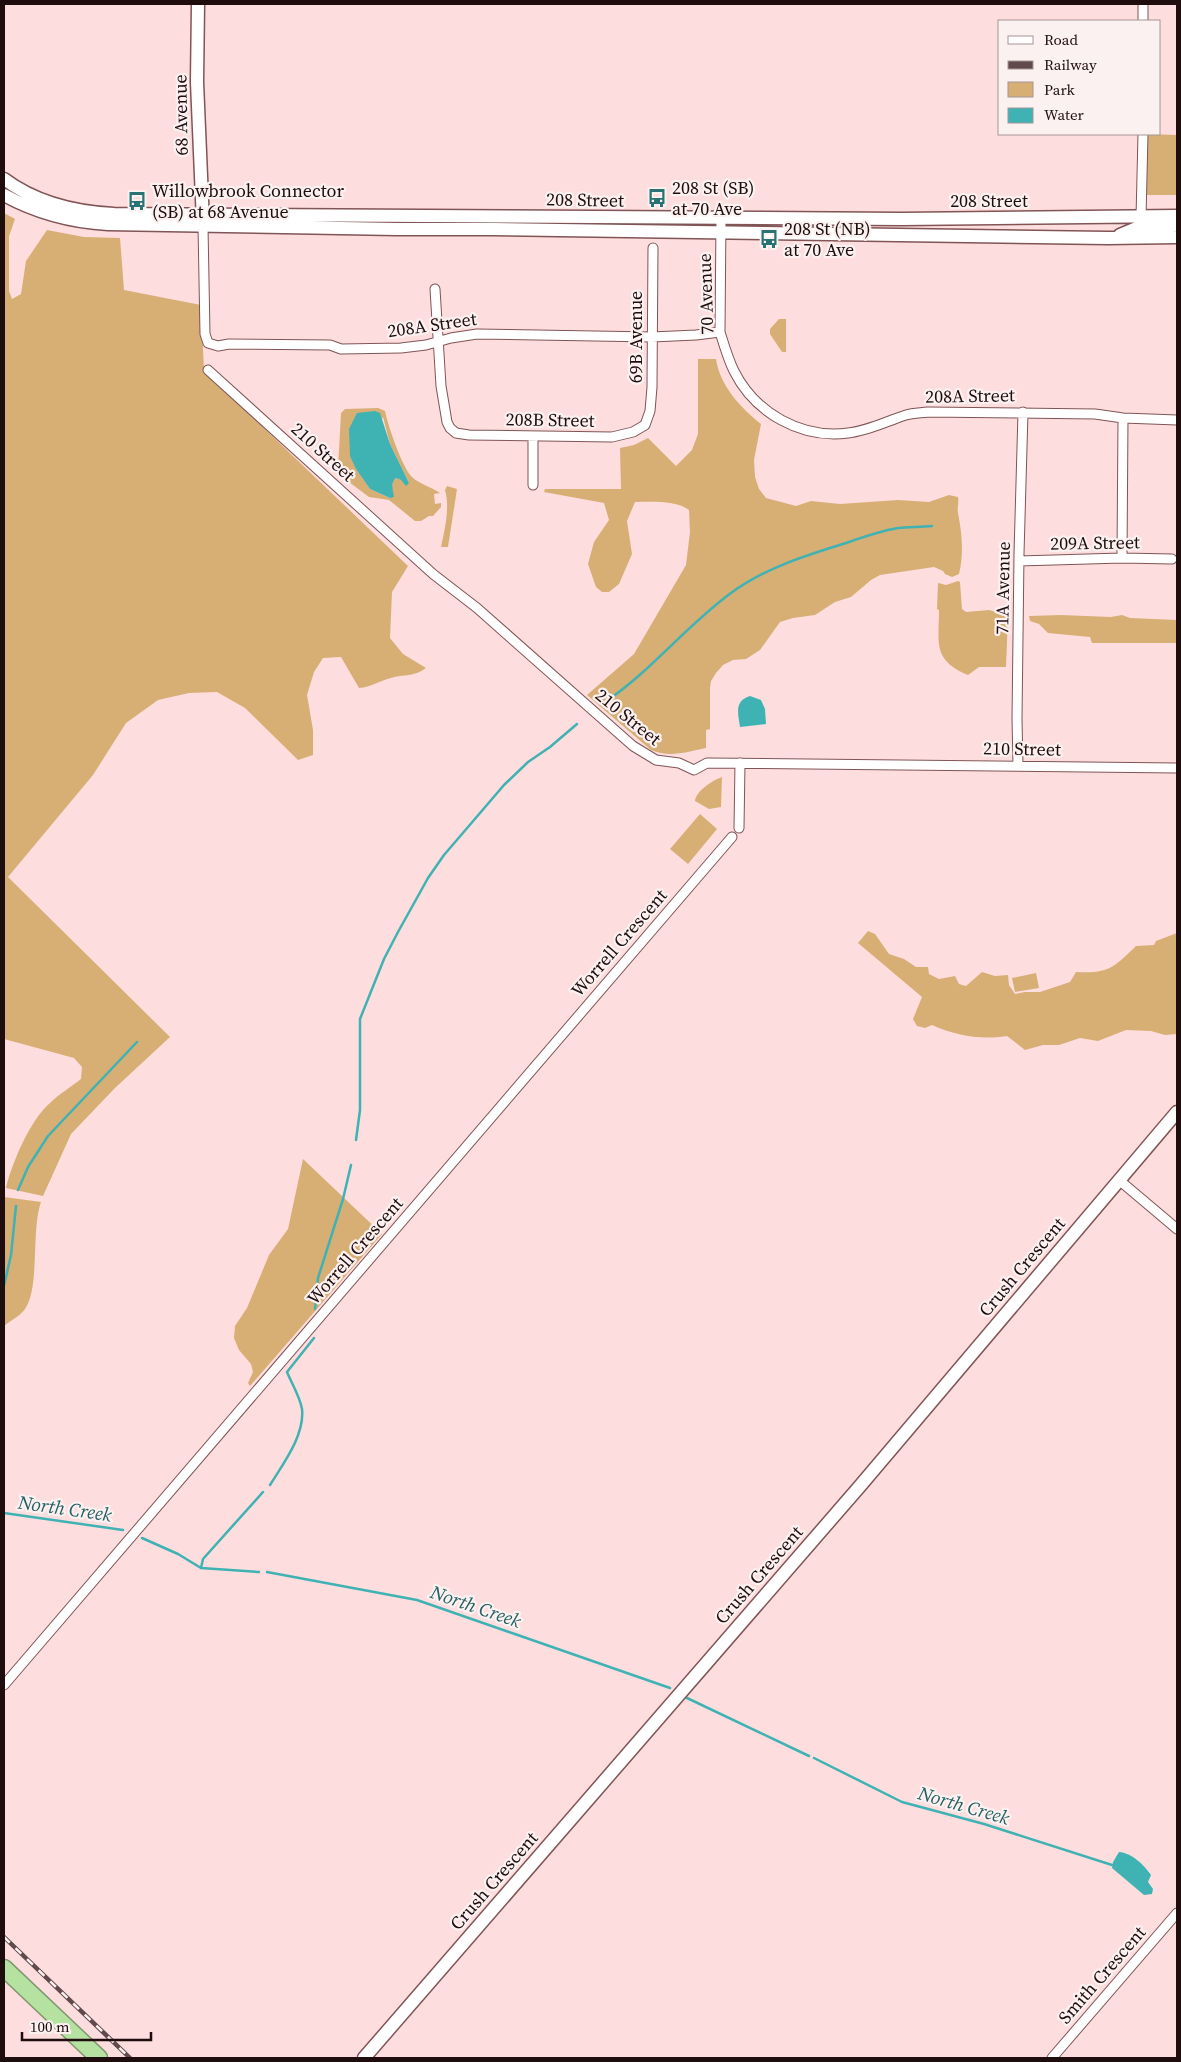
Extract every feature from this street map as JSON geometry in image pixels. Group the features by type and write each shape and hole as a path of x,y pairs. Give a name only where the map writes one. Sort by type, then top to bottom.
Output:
{"highway":[{"path":"4,1968 99,2058"}],"main road":[{"name":"68 Avenue","path":"198,4 197,82 203,220"},
{"path":"4,179 20,192 75,210 203,220"},
{"path":"4,195 42,214 88,223 203,220"},
{"name":"208 Street","path":"203,220 1141,218 1177,216"},
{"name":"208 Street","path":"203,220 721,232 1108,238 1177,237"},
{"path":"1108,238 1122,235 1139,227 1177,225"},
{"name":"Crush Crescent","path":"364,2058 860,1486 1177,1112"}],"street":[{"path":"1143,4 1143,20"},
{"path":"1141,218 1143,135"},
{"name":"70 Avenue","path":"721,218 720,332 734,371 754,399 770,414"},
{"name":"68 Avenue","path":"203,220 205,334 209,344"},
{"name":"69B Avenue","path":"645,425 650,411 652,388 653,248"},
{"path":"435,289 439,341"},
{"name":"208A Street","path":"209,344 218,346 229,344 330,345 341,349 394,348 426,345 477,334 652,337 720,332"},
{"name":"208B Street","path":"439,341 443,402 448,425 452,431 459,434 469,436 612,437 633,432 645,425"},
{"name":"210 Street","path":"208,370 433,574 477,608 644,754 656,760 680,763 694,770 707,763 1177,768"},
{"name":"208A Street","path":"770,414 797,427 822,434 848,433 882,424 907,414 928,412 1095,414 1123,418 1177,420"},
{"name":"71A Avenue","path":"1018,765 1019,561 1023,412"},
{"path":"1122,558 1123,418"},
{"path":"533,436 533,485"},
{"name":"209A Street","path":"1019,561 1122,558 1172,559"},
{"path":"739,828 740,763"},
{"name":"Worrell Crescent","path":"4,1685 732,837"},
{"path":"1119,1180 1177,1229"},
{"name":"Smith Crescent","path":"1052,2058 1177,1913"}],"green space":[{"path":"1146,135 1177,135 1177,195 1146,195"},
{"path":"4,213 15,219 9,236 9,291 12,299 21,294 26,261 47,230 84,237 120,238 124,290 201,305 204,371 408,566 392,592 390,638 403,654 426,668 418,673 387,679 359,688 341,657 323,658 314,672 307,695 313,730 313,755 298,760 245,708 217,692 189,693 158,700 126,723 93,775 8,877 170,1037 115,1088 71,1134 43,1196 6,1188 17,1155 29,1131 43,1111 54,1100 81,1079 82,1067 74,1058 4,1039"},
{"path":"779,319 786,319 786,352 782,352 770,334 770,329"},
{"path":"698,359 716,359 718,369 732,396 761,424 754,460 755,477 759,489 766,498 796,506 811,501 840,504 898,500 929,502 949,495 958,497 962,559 959,574 952,577 934,567 880,575 851,597 835,602 815,615 780,622 760,650 746,659 733,660 723,665 711,681 710,729 706,730 706,748 678,754 665,754 651,750 587,695 634,654 686,565 690,532 689,510 670,503 635,502 627,521 632,554 619,584 609,592 602,592 596,587 588,564 594,542 609,520 604,503 544,492 545,489 621,489 620,448 634,445 648,438 676,466 692,450 698,434"},
{"path":"378,408 385,411 396,446 408,472 415,479 440,493 434,494 435,504 441,503 441,507 433,516 429,516 421,521 415,521 389,500 369,497 341,476 338,468 341,413 345,409","holes":["383,417 390,444 409,483 396,478 393,481 390,498 370,489 356,469"]},
{"path":"447,486 457,489 448,547 441,547 446,518 445,490"},
{"path":"960,582 962,609 966,612 989,610 1008,616 1006,667 979,667 968,675 956,669 943,657 939,641 938,583 946,585"},
{"path":"1122,615 1130,618 1177,620 1177,643 1092,643 1090,637 1048,633 1039,624 1030,621 1029,616 1111,617"},
{"path":"722,777 721,807 709,809 695,801 698,793 710,783"},
{"path":"700,814 717,829 688,864 670,849"},
{"path":"868,931 875,934 889,954 904,959 916,967 928,967 929,974 939,979 955,976 959,984 966,986 982,972 995,976 1008,975 1009,985 1015,994 1040,992 1070,982 1076,972 1096,972 1110,968 1136,946 1154,945 1156,941 1177,933 1177,1034 1165,1035 1151,1031 1126,1030 1098,1041 1080,1038 1059,1045 1043,1045 1025,1050 1007,1036 978,1037 950,1032 932,1025 925,1028 917,1026 913,1019 922,997 858,943"},
{"path":"1036,973 1039,988 1015,992 1012,978"},
{"path":"303,1159 382,1234 250,1386 248,1383 253,1372 251,1364 239,1350 234,1338 235,1326 247,1308 269,1255 288,1229"},
{"path":"4,1197 41,1202 36,1228 34,1273 30,1300 23,1312 4,1326"}],"water":[{"path":"375,411 380,413 390,444 409,483 406,486 401,480 396,478 392,484 394,497 390,498 370,489 356,469 350,456 349,429 357,413"},
{"path":"750,696 761,700 765,709 766,724 740,727 739,704"},
{"path":"1119,1852 1133,1857 1148,1871 1151,1875 1148,1882 1153,1889 1152,1894 1144,1895 1112,1868"}],"waterway":[{"path":"608,700 640,675 715,606 731,593 758,576 801,558 878,532 898,528 932,526"},
{"path":"356,1140 360,1110 360,1019 384,959 398,932 428,878 444,855 504,785 528,762 550,747 577,724"},
{"path":"18,1190 28,1167 48,1136 137,1042"},
{"path":"315,1309 318,1278 343,1199 351,1165"},
{"path":"4,1286 11,1255 16,1206"},
{"path":"270,1485 297,1439 302,1419 300,1400 287,1372 314,1338"},
{"path":"201,1568 203,1559 263,1492"},
{"name":"North Creek","path":"4,1513 123,1530"},
{"name":"North Creek","path":"142,1538 178,1554 201,1568 259,1572"},
{"name":"North Creek","path":"267,1572 417,1600 670,1688"},
{"name":"North Creek","path":"687,1698 809,1756"},
{"name":"North Creek","path":"814,1758 902,1802 984,1824 1112,1865"}],"railway":[{"path":"4,1937 130,2058"}],"place":[{"name":"208 St (SB) at 70 Ave","path":"657,198"},
{"name":"Willowbrook Connector (SB) at 68 Avenue","path":"137,201"},
{"name":"208 St (NB) at 70 Ave","path":"769,239"}]}
